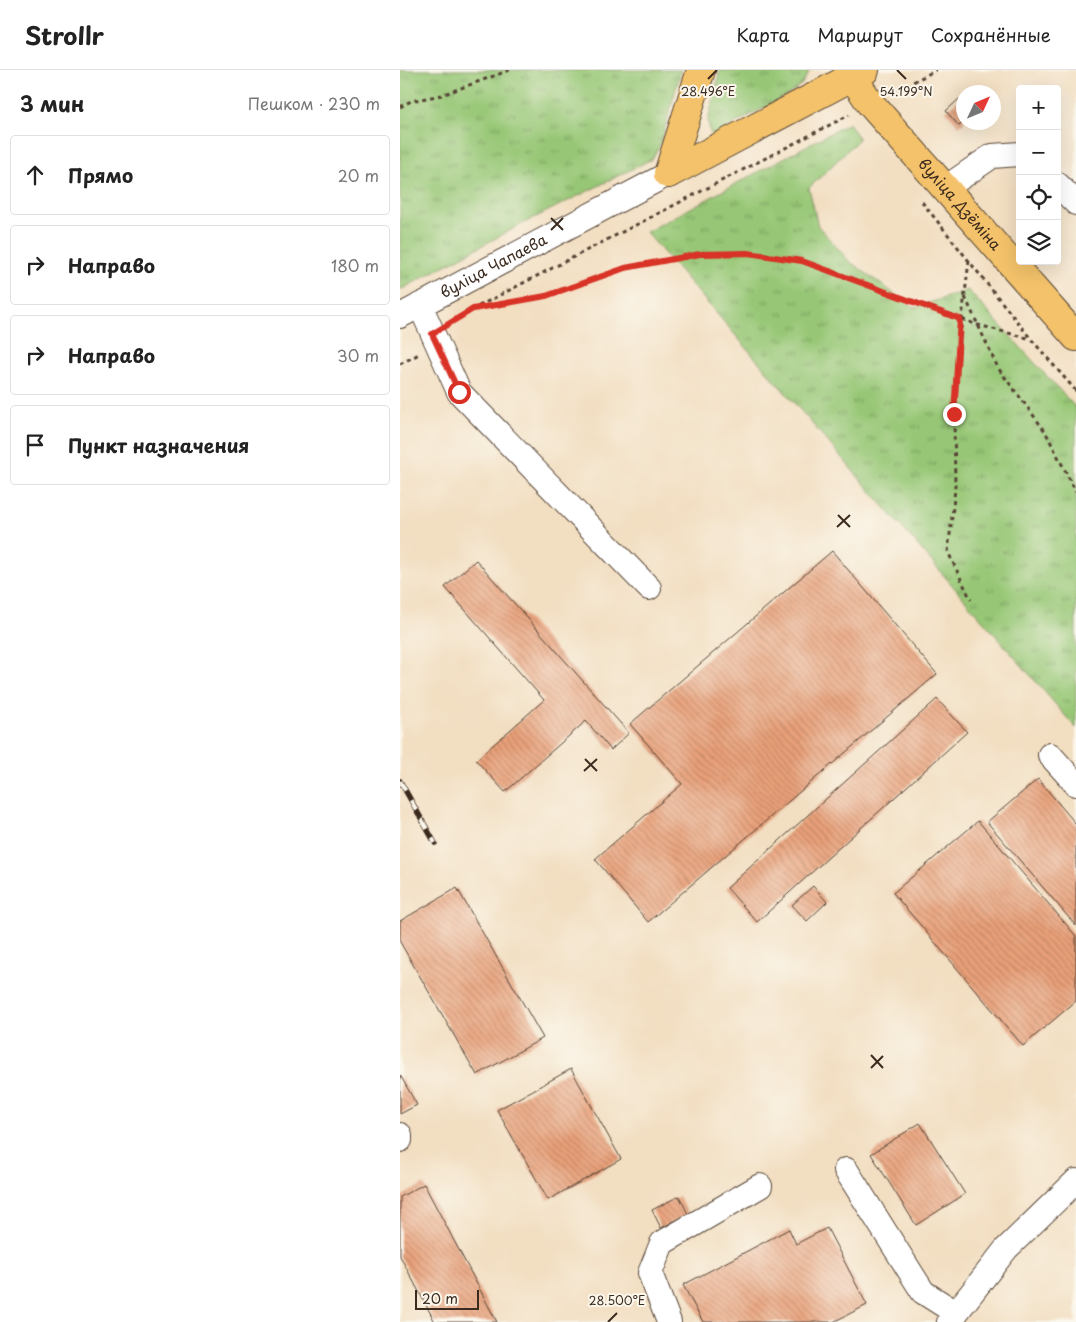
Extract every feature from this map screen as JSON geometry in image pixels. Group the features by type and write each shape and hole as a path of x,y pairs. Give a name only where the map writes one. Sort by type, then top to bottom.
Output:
{"main road":[{"path":"668,174 702,70"},
{"name":"вуліца Чапаева","path":"668,174 855,72"},
{"name":"вуліца Дзёміна","path":"855,72 870,102 932,194 1076,337"}],"street":[{"path":"932,194 992,156 1016,154"},
{"name":"вуліца Чапаева","path":"410,311 668,174"},
{"path":"1061,188 1076,204"},
{"path":"410,311 432,334 459,392 649,588"},
{"path":"1050,755 1076,784"},
{"path":"400,1135 402,1139 400,1140"},
{"path":"846,1170 923,1292 952,1318 1006,1249 1073,1189"},
{"path":"669,1322 650,1273 662,1243 760,1186"}],"path":[{"path":"400,107 411,101 442,95 510,70"},
{"path":"400,364 421,353 432,334 473,309 852,113"},
{"path":"932,194 969,261 1031,339 1076,391"},
{"path":"473,309 546,296 625,268 700,254 748,253 802,261 960,319 1031,339"},
{"path":"969,261 960,319 954,414 955,490 948,552 971,600"},
{"path":"964,296 998,368 1045,431 1076,492"}],"green space":[{"path":"400,70 681,70 661,143 652,159 520,225 400,290"},
{"path":"720,70 810,70 802,84 791,93 714,135 710,133 708,121"},
{"path":"849,123 859,139 809,188 818,226 849,261 914,308 968,290 1076,408 1076,728 646,232"}],"building":[{"path":"956,102 956,123 946,111"},
{"path":"832,551 937,674 648,922 595,859 682,784 630,724"},
{"path":"476,560 629,733 611,750 586,721 505,792 476,760 544,700 445,587"},
{"path":"937,699 967,732 757,922 727,888"},
{"path":"1038,779 1076,824 1076,926 987,822"},
{"path":"978,821 1076,936 1076,1001 1023,1046 893,893"},
{"path":"813,886 827,902 807,921 792,905"},
{"path":"457,888 543,1038 477,1075 400,942 400,921"},
{"path":"571,1069 621,1159 548,1200 497,1110"},
{"path":"400,1075 417,1105 400,1114"},
{"path":"920,1123 965,1194 916,1225 871,1154"},
{"path":"424,1184 497,1322 435,1322 400,1256 400,1197"},
{"path":"679,1196 688,1214 661,1228 652,1210"},
{"path":"827,1228 867,1305 833,1322 703,1322 683,1285 789,1229 796,1244"}],"railway":[{"path":"400,781 435,843"}],"route":[{"path":"459,392 432,334 473,309 546,296 625,268 700,254 748,253 802,261 960,319 954,414"}]}
